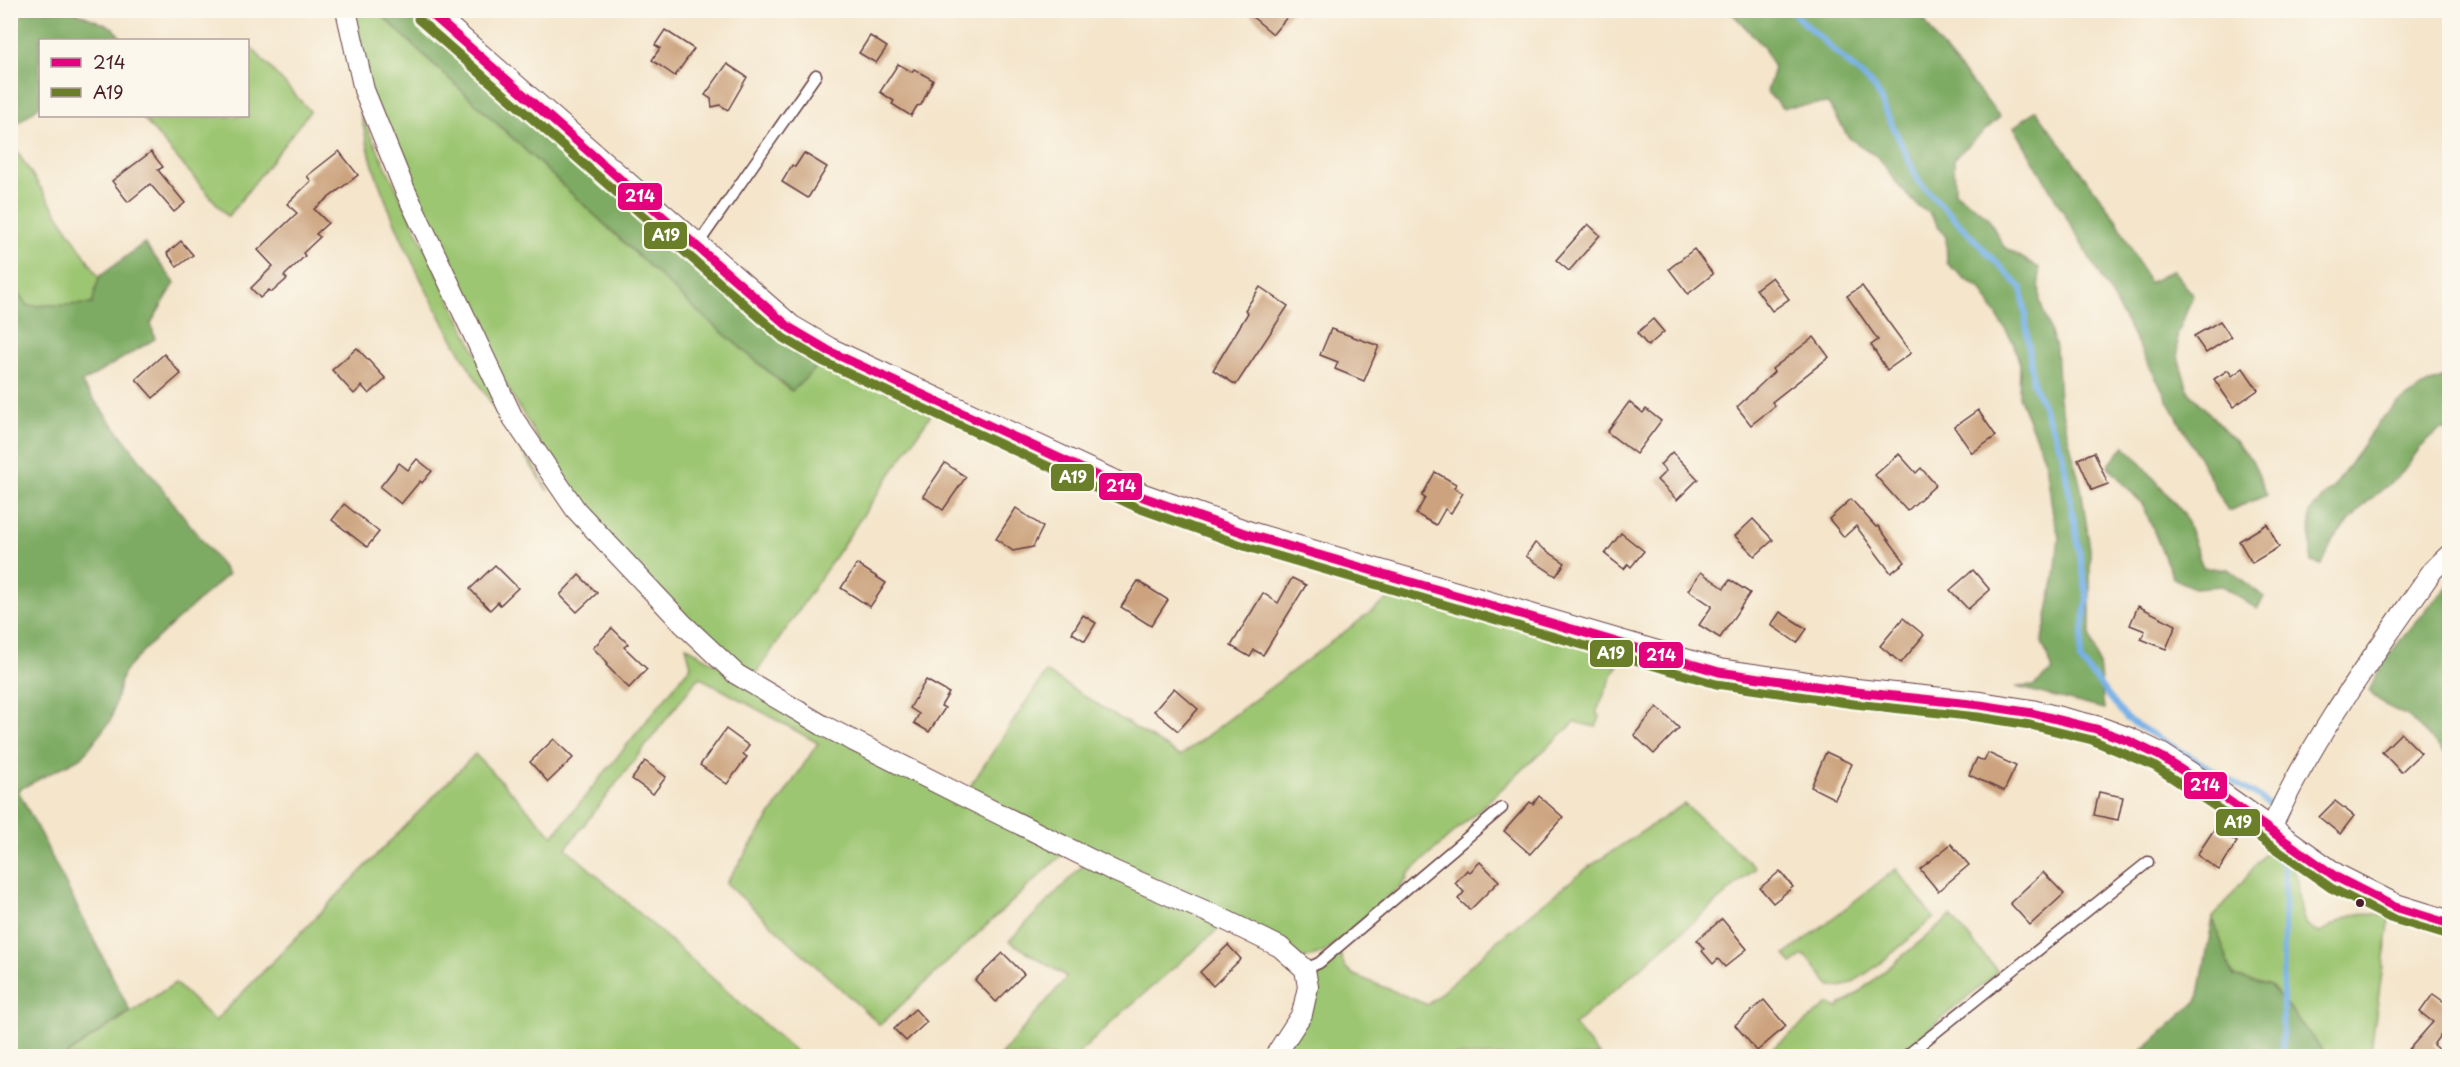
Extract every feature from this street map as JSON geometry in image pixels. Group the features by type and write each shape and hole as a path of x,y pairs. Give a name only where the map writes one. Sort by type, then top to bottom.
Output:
{"street":[{"path":"346,10 364,90 404,188 513,418 576,510 683,624 736,674 822,725 1114,871 1219,917 1280,947 1305,969 1308,987 1302,1014 1275,1056"},
{"path":"426,10 695,248 790,328 812,342 1171,508 1250,535 1719,672 1856,692 1980,705 2032,713 2096,729 2160,756 2223,797 2318,866 2351,885 2395,907 2450,924"},
{"path":"2270,831 2290,786 2320,735 2433,570 2450,554"}],"lane":[{"path":"695,248 816,75"},
{"path":"1305,969 1319,963 1502,808"},
{"path":"1906,1056 2148,862"}],"green space":[{"path":"29,11 73,11 114,28 121,39 39,39 39,107 11,128 11,21"},
{"path":"352,11 377,11 697,311 791,391 823,361 932,413 753,678 679,614 604,533 551,461 479,340 367,88"},
{"path":"377,11 404,11 766,322 823,361 792,391 697,311"},
{"path":"1730,11 1919,11 1937,41 2000,117 1954,158 1955,192 1987,216 2004,247 2039,268 2040,302 2056,347 2059,400 2081,488 2090,549 2090,634 2099,664 2104,709 2016,687 2033,686 2053,670 2042,642 2055,576 2059,536 2053,515 2046,463 2019,396 2020,364 2013,342 1980,288 1965,279 1947,263 1946,237 1929,213 1919,207 1898,185 1879,158 1849,138 1828,103 1782,108 1767,92 1774,68 1763,46"},
{"path":"249,47 310,111 228,217 142,117 249,117"},
{"path":"2036,110 2117,221 2149,283 2173,270 2193,295 2177,336 2178,357 2188,390 2252,460 2267,495 2228,511 2106,286 2014,127"},
{"path":"360,113 506,415 548,491 500,418 433,304 395,224 376,175"},
{"path":"10,141 99,277 92,304 27,306 11,280"},
{"path":"144,243 175,283 151,323 155,339 81,383 228,574 145,649 123,673 111,720 82,757 18,790 130,1011 64,1056 11,1056 11,280 27,306 92,304 99,277"},
{"path":"2449,374 2449,432 2441,429 2420,448 2399,476 2368,501 2333,539 2322,565 2311,562 2310,512 2339,480 2379,421 2421,388"},
{"path":"2124,446 2184,514 2203,568 2228,569 2264,597 2257,609 2222,586 2194,588 2173,578 2143,505 2108,466"},
{"path":"2449,585 2449,757 2409,717 2381,703 2369,691 2385,661"},
{"path":"1396,593 1625,655 1615,669 1596,713 1600,717 1596,727 1575,722 1407,875 1402,885 1321,954 1300,960 965,794 1046,672 1180,756"},
{"path":"686,646 825,731 1064,853 880,1025 726,883 818,743 699,677 566,848 800,1056 64,1056 175,983 215,1021 475,754 553,836 691,666"},
{"path":"1684,804 1756,868 1574,1025 1600,1056 1279,1056 1315,974 1340,954 1345,967 1354,975 1428,1005 1498,940 1587,868"},
{"path":"2273,846 2293,867 2302,913 2310,928 2319,933 2346,918 2360,914 2390,917 2370,1056 2327,1056 2271,986 2233,976 2213,918"},
{"path":"1085,863 1223,925 1076,1056 1000,1056 1067,977 1009,941"},
{"path":"1896,869 1934,918 1881,963 1849,984 1831,987 1807,957 1802,955 1793,964 1785,955"},
{"path":"1951,916 1998,972 1896,1056 1763,1056 1828,1004 1839,1008 1841,1004 1848,1001"},
{"path":"2213,918 2233,976 2271,986 2327,1056 2136,1056 2198,1000"}],"building":[{"path":"1244,10 1293,10 1273,34"},
{"path":"665,30 694,49 675,76 652,60 660,48 655,45"},
{"path":"870,36 887,47 876,63 859,53"},
{"path":"727,64 747,77 728,110 720,105 712,107 711,99 705,95"},
{"path":"898,64 912,72 914,69 933,80 921,105 917,106 911,116 892,104 894,101 880,92"},
{"path":"339,151 358,175 314,209 328,223 316,234 320,237 303,253 305,256 284,276 287,279 272,292 269,290 260,298 251,288 273,266 258,250 297,213 287,204 311,181 307,176"},
{"path":"151,152 163,167 158,170 185,203 174,212 150,184 128,202 112,181"},
{"path":"804,153 827,167 808,198 782,182 792,165 795,167"},
{"path":"1588,224 1600,235 1569,271 1556,260"},
{"path":"181,241 193,255 177,267 167,253"},
{"path":"1694,249 1713,274 1688,294 1669,269"},
{"path":"1772,277 1789,299 1772,311 1756,289"},
{"path":"1862,286 1911,353 1887,370 1871,345 1878,340 1847,296"},
{"path":"1260,287 1288,306 1236,385 1213,370 1248,313 1245,310"},
{"path":"1653,319 1664,332 1648,346 1637,333"},
{"path":"2220,321 2231,337 2206,353 2194,336"},
{"path":"1331,329 1379,346 1364,381 1335,369 1338,362 1320,355"},
{"path":"1814,337 1829,357 1772,402 1775,406 1751,425 1737,407 1774,372 1772,369"},
{"path":"357,348 386,379 369,394 362,386 354,394 332,370"},
{"path":"164,354 181,374 153,398 136,379"},
{"path":"2243,368 2258,390 2233,407 2214,379 2228,370 2232,376"},
{"path":"1629,402 1643,413 1646,409 1661,421 1636,454 1607,432"},
{"path":"1978,410 1996,436 1972,453 1954,427"},
{"path":"1672,452 1698,479 1677,500 1657,480 1666,471 1660,465"},
{"path":"2094,452 2108,484 2092,490 2078,459"},
{"path":"1899,454 1916,473 1921,468 1936,485 1907,511 1875,475"},
{"path":"417,459 432,471 422,483 420,481 401,504 380,487 399,463 408,470"},
{"path":"945,463 966,477 943,510 923,496"},
{"path":"1435,472 1456,484 1454,488 1463,493 1451,513 1445,509 1436,525 1416,514 1425,498 1422,496"},
{"path":"1851,499 1876,527 1878,526 1905,562 1891,573 1856,526 1844,537 1829,519"},
{"path":"344,504 379,532 367,547 332,520"},
{"path":"1016,508 1043,527 1033,547 1013,551 996,539"},
{"path":"1753,519 1773,540 1755,556 1735,536"},
{"path":"2267,524 2279,547 2252,563 2239,541"},
{"path":"1621,533 1644,551 1631,567 1628,564 1624,569 1605,554"},
{"path":"1535,543 1565,563 1556,576 1526,556"},
{"path":"857,564 886,583 870,607 841,588"},
{"path":"495,565 518,588 500,605 498,602 490,610 470,589"},
{"path":"1973,570 1990,590 1968,609 1950,590"},
{"path":"1701,572 1724,588 1730,580 1750,593 1720,638 1699,625 1712,606 1688,590"},
{"path":"579,575 597,593 577,612 560,595"},
{"path":"1292,578 1306,585 1263,655 1254,650 1250,657 1231,646 1263,593 1278,603"},
{"path":"1138,581 1168,600 1151,626 1121,607"},
{"path":"2138,606 2176,625 2166,649 2141,639 2145,631 2130,625"},
{"path":"1780,612 1807,629 1797,643 1771,625"},
{"path":"1083,615 1096,623 1085,641 1072,633"},
{"path":"1903,618 1924,635 1901,663 1880,646"},
{"path":"612,628 628,644 624,647 647,669 629,688 593,648"},
{"path":"926,680 949,693 941,706 945,708 929,732 914,723 919,714 910,708"},
{"path":"1174,688 1198,709 1178,731 1154,711"},
{"path":"1657,707 1679,728 1654,754 1634,735"},
{"path":"726,729 749,746 743,754 747,757 727,784 700,765"},
{"path":"2401,733 2421,753 2401,772 2382,752"},
{"path":"554,739 573,758 548,782 530,762"},
{"path":"1826,752 1852,764 1835,799 1811,787"},
{"path":"1988,753 2016,766 2004,791 1969,775 1977,758 1984,761"},
{"path":"645,761 666,777 653,794 632,779"},
{"path":"2099,792 2123,797 2118,820 2094,815"},
{"path":"1539,796 1563,817 1530,854 1504,831 1530,802 1533,804"},
{"path":"2335,801 2354,816 2340,834 2319,817"},
{"path":"2215,828 2237,842 2219,870 2197,855"},
{"path":"1951,844 1969,865 1938,891 1920,869"},
{"path":"1480,862 1499,881 1470,910 1458,899 1464,892 1455,883 1467,870 1470,872"},
{"path":"1780,871 1793,887 1773,903 1760,888"},
{"path":"2043,872 2064,894 2030,925 2010,903"},
{"path":"1722,919 1747,949 1725,967 1718,959 1713,964 1702,951 1704,949 1697,940"},
{"path":"1228,945 1241,959 1213,986 1200,972"},
{"path":"1003,953 1024,974 996,1002 975,980"},
{"path":"2433,994 2450,1006 2450,1033 2444,1030 2433,1045 2446,1056 2403,1056 2433,1022 2420,1012"},
{"path":"1764,1000 1786,1026 1757,1051 1735,1025"},
{"path":"915,1009 927,1022 906,1041 894,1029"}],"waterway":[{"path":"1790,10 1875,88 1919,182 2022,289 2033,382 2062,452 2087,596 2080,660 2127,719 2272,805"},
{"path":"2265,846 2285,865 2282,1056"}],"transit line":[{"name":"214","path":"427,10 790,328 829,351 1143,497 1250,535 1719,672 1856,692 1980,705 2032,713 2096,729 2160,756 2223,797 2336,877 2395,907 2450,924"},
{"name":"A19","path":"418,19 783,338 824,362 1138,508 1247,547 1716,684 1854,704 1978,717 2030,725 2092,740 2154,766 2331,888 2390,918 2446,935"}]}
